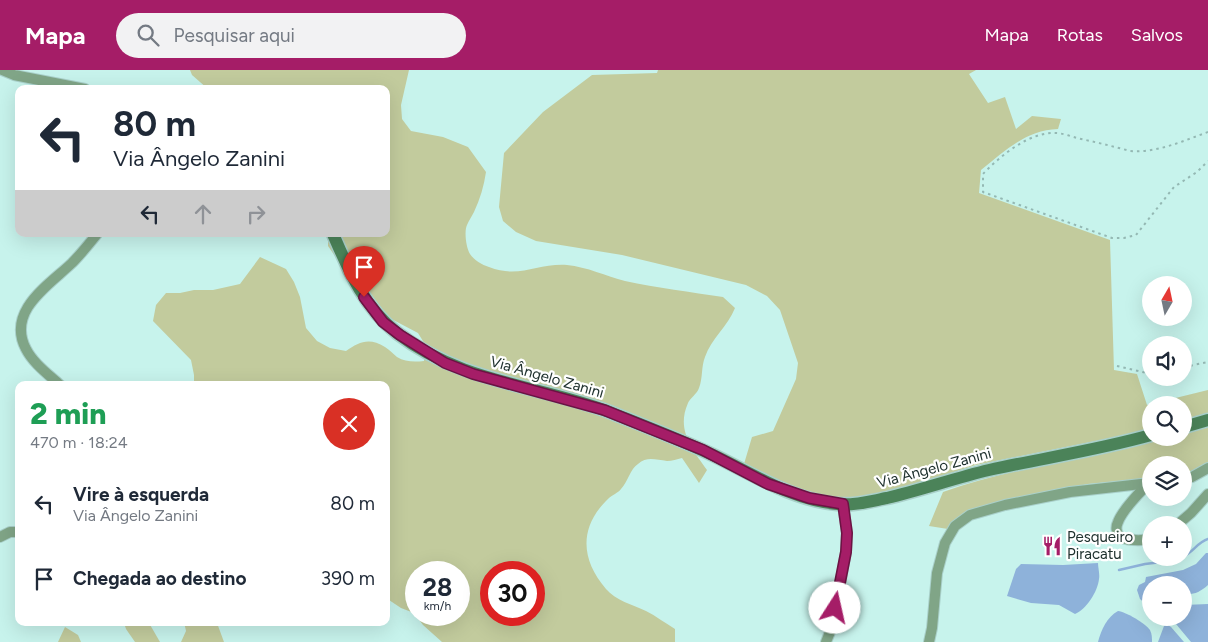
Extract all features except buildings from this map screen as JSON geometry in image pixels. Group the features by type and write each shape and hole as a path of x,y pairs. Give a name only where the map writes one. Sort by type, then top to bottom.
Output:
{"street":[{"path":"2,70 14,75 65,85"},
{"path":"56,381 33,359 25,348 21,334 22,318 30,302 73,262 94,237"},
{"name":"Via Ângelo Zanini","path":"334,237 356,285 383,322 445,363 473,374 604,410 703,450 768,484 809,498 843,504 866,502 988,470 1142,437"},
{"path":"1192,425 1208,420"},
{"path":"1192,477 1208,468"},
{"path":"928,642 932,628 937,573 945,543 955,526 970,515 1005,505 1070,492 1142,484"},
{"path":"1142,490 1118,522 1116,530 1119,537 1142,541"},
{"path":"1188,516 1208,494"},
{"path":"826,642 832,627 846,552 847,533 843,504"},
{"path":"0,537 10,532 15,532"}],"path":[{"path":"1208,132 1140,152 1056,133 1043,134 1028,139 1008,152 987,170 983,174 984,192 1112,238 1124,238 1136,235 1174,187 1198,172 1208,161"},
{"path":"1192,365 1208,362"},
{"path":"1116,366 1142,372"}],"green space":[{"path":"190,70 409,70 401,105 402,119 411,131 443,137 468,147 486,172 480,197 466,231 469,251 481,264 510,271 557,265 574,266 625,281 723,297 735,308 708,350 699,388 689,401 685,413 684,422 687,439 707,470 699,483 682,458 669,461 645,460 635,466 621,489 599,509 588,531 586,543 588,554 597,578 610,593 619,599 650,613 675,629 675,642 442,642 424,626 470,626 470,561 405,561 405,610 390,601 390,381 194,381 191,360 153,321 156,305 166,293 213,290 240,284 260,257 286,269 300,297 306,328 317,341 330,348 346,351 355,345 369,341 385,347 400,359 417,362 424,361 426,346 418,333 380,313 355,281 343,274 337,259 328,246 328,237 390,237 390,85 203,85 192,75"},
{"path":"658,70 976,70 969,74 988,103 1005,97 1016,129 1032,116 1061,119 1058,129 1046,130 1026,137 1007,149 981,170 979,193 1110,240 1114,370 1137,374 1144,396 1142,396 1142,432 976,465 895,491 863,497 840,498 817,495 777,481 744,464 752,437 773,431 796,379 798,363 780,310 767,296 746,285 622,255 536,241 516,232 503,221 499,207 504,153 543,112 592,75 657,73"},
{"path":"1208,390 1208,413 1192,418 1192,396 1184,396"},
{"path":"1208,427 1208,464 1192,471 1192,456 1142,456 1142,479 1088,484 1017,499 948,529 929,526 943,492 1023,469 1142,444 1142,446 1192,446 1192,432"},
{"path":"125,626 151,626 160,642 135,642"},
{"path":"185,626 218,626 224,642 181,642 186,631"},
{"path":"65,627 78,635 81,642 58,642"}],"water":[{"path":"1208,553 1208,585 1194,593 1192,593 1192,576 1151,576 1183,570 1196,564"},
{"path":"1098,563 1099,577 1096,589 1091,600 1083,609 1075,614 1059,605 1031,603 1007,596 1016,569 1021,564 1063,565"},
{"path":"1142,584 1142,601 1137,590"},
{"path":"1208,604 1208,642 1191,642 1178,626 1192,626 1192,605"},
{"path":"1118,611 1140,621 1142,626 1147,626 1150,630 1152,642 1098,642 1105,624"},
{"path":"1164,626 1170,626 1184,642 1158,642"}],"waterway":[{"path":"1192,550 1201,542 1208,539"},
{"path":"1119,570 1142,565"}],"place":[{"name":"Pesqueiro Piracatu","path":"1052,546"}],"route":[{"path":"364,297 383,322 445,363 473,374 604,410 703,450 768,484 809,498 843,504 847,533 846,552 835,608"}]}
